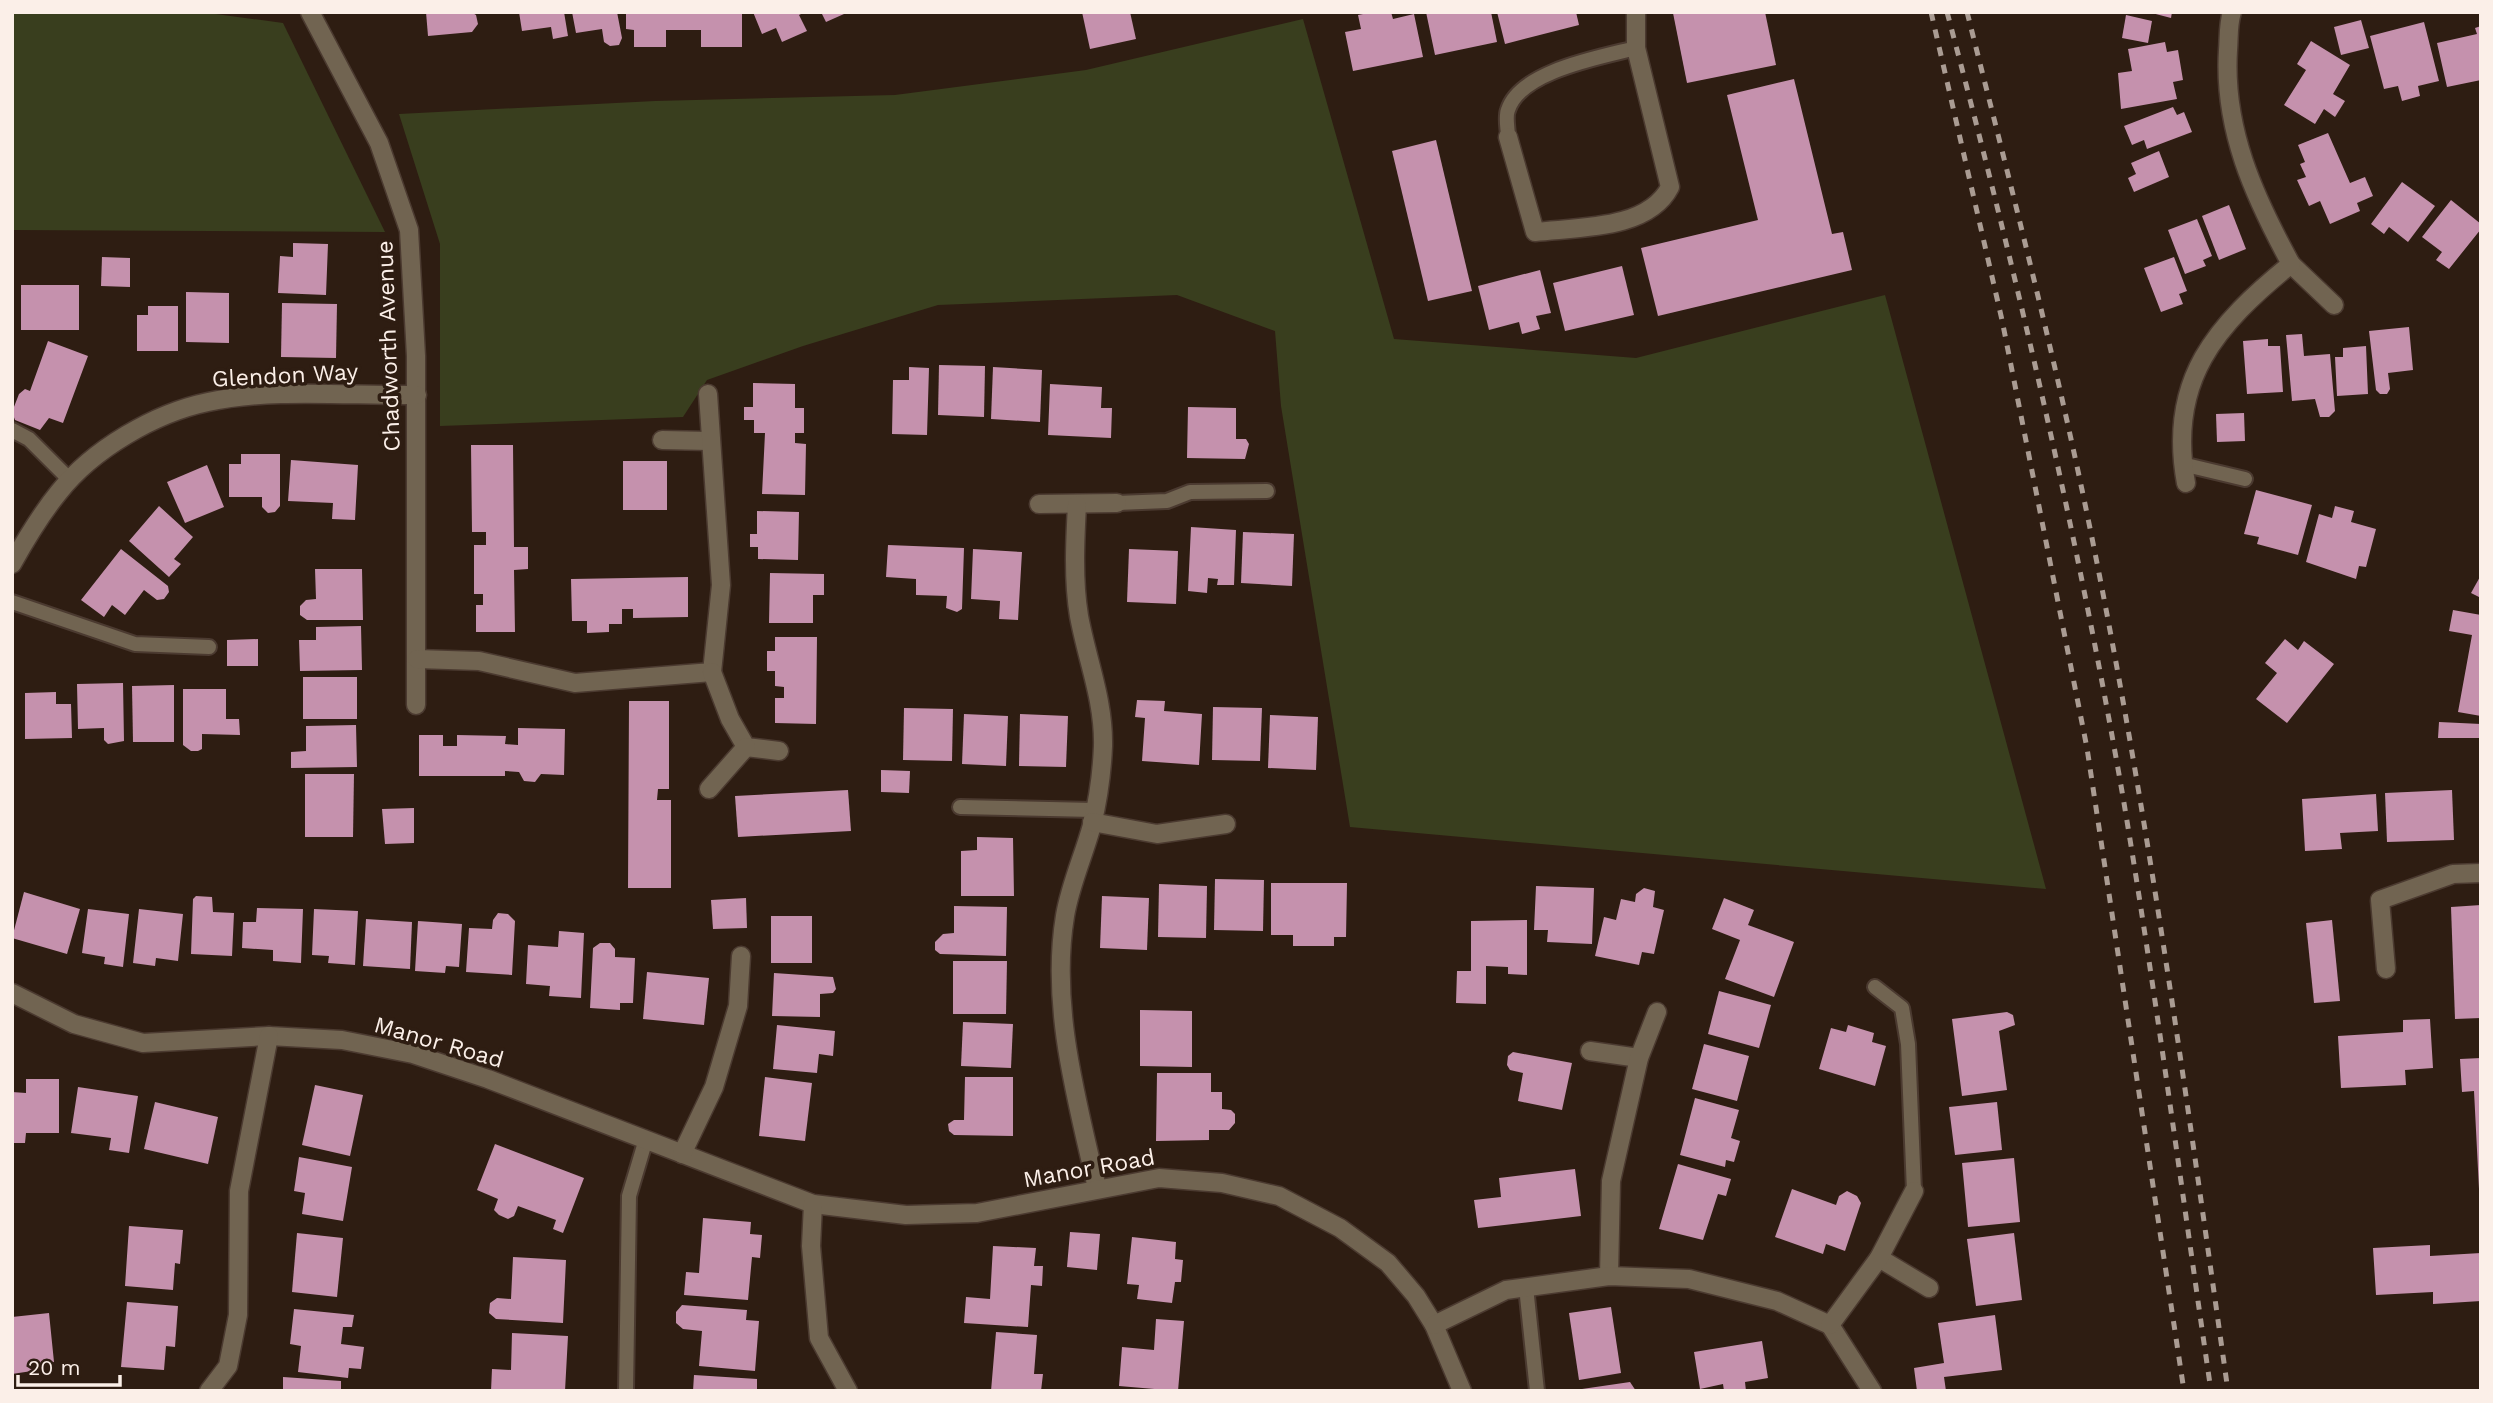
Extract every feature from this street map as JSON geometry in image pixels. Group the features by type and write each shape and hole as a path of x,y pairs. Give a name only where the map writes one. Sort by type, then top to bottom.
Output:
{"street":[{"name":"Chadworth Avenue","path":"310,12 379,143 410,230 417,395 416,705"},
{"path":"1508,137 1535,232 1590,226 1646,214 1662,202 1671,187 1636,48 1636,12"},
{"path":"2232,12 2226,76 2232,121 2255,198 2291,264 2334,305"},
{"path":"2186,483 2182,464 2181,415 2191,380 2225,325 2251,297 2291,264"},
{"path":"708,394 721,585 712,672 730,719 746,747"},
{"name":"Glendon Way","path":"12,564 32,529 70,480 121,439 160,418 207,402 249,396 417,395"},
{"path":"662,440 710,441"},
{"path":"1039,504 1117,503"},
{"path":"1077,505 1075,553 1079,616 1096,677 1102,716 1102,748 1093,816 1065,916 1060,985 1076,1097 1097,1188"},
{"path":"416,659 479,661 575,683 712,672"},
{"path":"746,747 779,751"},
{"path":"709,789 746,747"},
{"path":"1093,816 1157,834 1226,824"},
{"path":"2386,969 2380,900 2453,874 2481,873"},
{"path":"682,1154 714,1087 738,1006 741,957"},
{"name":"Manor Road","path":"12,993 74,1024 143,1043 269,1036 342,1040 413,1054 646,1139 813,1204 906,1216 977,1213 1159,1178 1222,1184 1279,1196 1340,1228 1388,1263 1416,1296 1434,1325 1462,1391"},
{"path":"1609,1276 1611,1181 1639,1058 1657,1013"},
{"path":"209,1391 228,1366 238,1315 239,1191 269,1036"},
{"path":"1590,1051 1639,1058"},
{"path":"1830,1325 1879,1258 1914,1191"},
{"path":"813,1204 811,1247 819,1338 848,1391"},
{"path":"1879,1258 1928,1288"},
{"path":"1434,1325 1506,1290 1609,1276 1689,1279 1777,1301 1830,1325 1872,1391"}],"lane":[{"path":"1508,137 1507,111 1517,92 1544,76 1581,62 1636,48"},
{"path":"12,430 29,439 70,480"},
{"path":"2182,464 2245,479"},
{"path":"1117,503 1167,501 1190,492 1267,491"},
{"path":"12,602 135,644 209,648"},
{"path":"960,807 1093,816"},
{"path":"1875,987 1902,1008 1908,1044 1914,1191"},
{"path":"626,1391 629,1196 646,1139"},
{"path":"1526,1287 1537,1391"}],"green space":[{"path":"12,12 201,12 283,23 385,232 12,230"},
{"path":"1303,19 1394,339 1636,358 1885,295 2046,889 1350,827 1281,406 1275,331 1177,295 938,305 803,346 707,380 683,417 440,426 440,244 399,114 655,101 895,95 1086,70"}],"building":[{"path":"426,12 471,12 476,15 478,24 472,32 428,36"},
{"path":"519,12 564,12 568,36 553,39 551,27 522,31"},
{"path":"572,12 617,12 622,38 619,45 610,46 604,42 602,29 576,33"},
{"path":"626,12 742,12 742,47 701,47 701,30 666,30 666,47 634,47 634,30 626,29"},
{"path":"753,12 805,12 799,15 807,31 782,42 776,28 762,34"},
{"path":"821,12 843,12 844,14 826,22"},
{"path":"1082,12 1130,12 1136,39 1090,49"},
{"path":"1391,12 1393,19 1414,14 1423,57 1353,71 1345,32 1361,29 1358,15"},
{"path":"1426,12 1491,12 1497,42 1435,55"},
{"path":"1497,12 1576,12 1579,25 1505,44"},
{"path":"1765,12 1776,65 1687,83 1673,13"},
{"path":"2148,12 2172,12 2171,18"},
{"path":"2126,15 2152,21 2148,43 2122,38"},
{"path":"2361,20 2369,48 2341,55 2334,27"},
{"path":"2424,22 2439,81 2418,86 2420,96 2402,101 2398,86 2384,89 2370,36"},
{"path":"2481,26 2481,80 2447,87 2437,43 2477,34 2475,28"},
{"path":"2311,41 2350,65 2333,94 2345,101 2335,117 2324,109 2315,124 2284,105 2306,70 2297,64"},
{"path":"2165,42 2167,52 2178,50 2183,80 2173,82 2177,99 2121,109 2118,73 2132,71 2128,49"},
{"path":"1794,79 1832,234 1843,232 1852,270 1658,316 1641,248 1758,220 1727,95"},
{"path":"2173,107 2177,115 2184,112 2192,132 2147,149 2144,140 2132,145 2124,126"},
{"path":"2328,133 2350,183 2365,177 2373,196 2357,203 2360,211 2330,224 2320,201 2309,206 2297,180 2306,177 2300,164 2305,162 2298,145"},
{"path":"1436,140 1472,291 1428,301 1392,151"},
{"path":"2159,151 2169,177 2134,192 2128,178 2136,174 2131,163"},
{"path":"2402,182 2435,206 2408,242 2389,227 2384,234 2371,224"},
{"path":"2451,200 2481,224 2481,229 2449,269 2436,260 2442,252 2422,237"},
{"path":"2229,205 2246,249 2219,260 2202,216"},
{"path":"2197,219 2212,256 2203,260 2206,266 2185,274 2168,230"},
{"path":"293,243 328,244 326,295 278,293 280,256 293,257"},
{"path":"102,257 130,258 130,287 101,286"},
{"path":"2174,257 2187,291 2179,294 2183,304 2161,312 2144,268"},
{"path":"1622,266 1634,315 1565,331 1553,283"},
{"path":"1540,270 1551,313 1536,316 1540,329 1522,334 1519,322 1489,330 1478,286"},
{"path":"21,285 79,285 79,330 21,330"},
{"path":"186,292 229,293 229,343 186,342"},
{"path":"282,303 337,304 336,358 281,357"},
{"path":"148,306 178,306 178,351 137,351 137,315 148,315"},
{"path":"2409,327 2413,370 2388,373 2390,389 2387,394 2380,394 2376,390 2369,331"},
{"path":"2302,334 2304,356 2330,354 2335,411 2329,417 2320,417 2315,399 2292,401 2286,335"},
{"path":"2268,339 2268,346 2280,346 2283,392 2247,394 2243,341"},
{"path":"48,341 88,356 63,423 49,418 40,430 15,420 12,412 19,394 25,389 30,391"},
{"path":"2366,346 2368,394 2337,396 2335,357 2343,357 2343,348"},
{"path":"939,365 985,366 984,417 938,415"},
{"path":"909,367 929,368 927,435 892,434 893,380 909,380"},
{"path":"993,367 1042,370 1040,422 991,419"},
{"path":"753,383 795,384 795,408 804,408 804,433 795,433 795,443 806,444 805,495 762,494 765,433 754,433 754,420 744,420 744,407 753,407"},
{"path":"1050,384 1102,387 1101,408 1112,408 1111,438 1048,435"},
{"path":"1188,407 1236,408 1236,439 1246,439 1249,444 1245,459 1187,458"},
{"path":"2244,413 2245,441 2217,442 2216,414"},
{"path":"471,445 513,445 514,547 528,547 528,569 514,570 515,632 476,632 476,605 483,605 483,594 474,594 474,545 486,545 486,532 472,532"},
{"path":"241,454 280,454 280,506 275,512 268,513 262,507 262,497 229,497 229,464 241,464"},
{"path":"291,460 358,465 355,520 332,519 333,503 288,501"},
{"path":"623,461 667,461 667,510 623,510"},
{"path":"207,465 224,507 185,523 167,482"},
{"path":"2256,490 2312,505 2298,555 2257,544 2259,537 2244,534"},
{"path":"159,506 193,537 174,559 181,564 169,577 129,541"},
{"path":"2335,506 2354,511 2351,522 2376,529 2366,567 2359,566 2356,579 2306,562 2319,514 2332,518"},
{"path":"757,511 799,512 798,560 758,559 758,547 750,547 750,534 757,534"},
{"path":"1191,527 1236,530 1234,585 1217,585 1218,579 1208,578 1207,593 1188,591"},
{"path":"1243,532 1294,534 1292,586 1241,583"},
{"path":"888,545 964,548 962,609 957,612 946,608 947,596 916,595 916,579 886,577"},
{"path":"121,549 168,586 169,592 164,599 157,600 144,590 125,615 112,605 104,617 81,600"},
{"path":"973,549 1022,552 1018,620 999,619 1000,601 971,599"},
{"path":"1129,549 1178,551 1176,604 1127,602"},
{"path":"315,569 362,569 363,620 307,620 300,615 300,606 306,600 316,599"},
{"path":"770,573 824,574 824,595 813,595 813,623 769,623"},
{"path":"2481,575 2481,598 2471,593"},
{"path":"688,577 688,617 633,618 633,609 622,609 622,624 609,624 609,632 587,633 587,621 572,621 571,579"},
{"path":"2453,610 2481,615 2481,716 2458,712 2472,635 2449,631"},
{"path":"361,626 362,670 300,671 299,640 316,640 316,627"},
{"path":"775,637 817,637 816,724 775,723 775,698 784,698 784,687 775,686 775,671 767,671 767,651 775,651"},
{"path":"258,639 258,666 227,666 227,640"},
{"path":"2285,639 2298,650 2304,641 2334,664 2287,723 2256,699 2277,673 2265,663"},
{"path":"303,677 357,677 357,719 303,719"},
{"path":"123,683 124,741 108,744 104,740 104,728 78,729 77,684"},
{"path":"174,685 174,742 133,742 132,686"},
{"path":"183,689 226,689 226,719 239,719 240,735 202,734 202,749 198,751 191,751 183,745"},
{"path":"56,692 56,704 71,704 72,738 25,739 25,693"},
{"path":"1137,700 1165,701 1164,711 1202,714 1199,765 1142,761 1145,718 1135,717"},
{"path":"629,701 669,701 669,789 658,789 657,800 671,800 671,888 628,888"},
{"path":"1213,707 1262,708 1260,761 1212,760"},
{"path":"904,708 953,709 952,761 903,760"},
{"path":"964,714 1008,716 1006,766 962,764"},
{"path":"1020,714 1068,716 1066,767 1019,766"},
{"path":"1270,715 1318,717 1316,770 1268,768"},
{"path":"2439,722 2481,724 2481,738 2438,738"},
{"path":"356,725 357,767 291,768 291,752 306,751 306,726"},
{"path":"518,728 565,729 564,775 541,774 535,782 524,781 519,772 505,771 505,776 419,776 419,735 443,735 443,746 457,746 457,735 506,736 505,744 518,745"},
{"path":"881,770 910,771 909,793 881,792"},
{"path":"305,774 354,774 353,837 305,837"},
{"path":"848,790 851,831 738,837 735,796"},
{"path":"2452,790 2454,840 2387,842 2385,793"},
{"path":"2376,794 2378,831 2340,833 2342,849 2305,851 2302,799"},
{"path":"414,808 414,843 385,844 382,809"},
{"path":"977,837 1013,838 1014,896 961,896 961,851 977,850"},
{"path":"1215,879 1264,880 1263,931 1214,930"},
{"path":"1271,883 1347,883 1346,937 1334,937 1334,946 1293,946 1293,935 1271,935"},
{"path":"1159,884 1207,886 1206,938 1158,937"},
{"path":"1536,886 1594,888 1592,944 1547,942 1548,930 1534,930"},
{"path":"1644,888 1655,891 1653,907 1664,910 1654,954 1642,952 1639,965 1595,956 1604,917 1616,920 1621,899 1635,902 1636,894"},
{"path":"24,892 80,909 67,954 12,938"},
{"path":"196,896 212,897 213,912 234,913 232,956 191,954 193,899"},
{"path":"1102,896 1149,898 1147,950 1100,948"},
{"path":"746,898 747,928 713,929 711,900"},
{"path":"1724,898 1754,910 1748,925 1794,942 1774,997 1725,979 1740,940 1712,929"},
{"path":"2481,905 2481,1018 2455,1019 2451,907"},
{"path":"954,906 1007,907 1006,956 940,954 935,950 935,942 943,934 954,933"},
{"path":"257,908 303,909 301,963 273,961 273,950 242,948 243,922 256,922"},
{"path":"88,909 129,914 123,967 104,964 105,957 82,953"},
{"path":"139,909 183,914 178,961 156,958 155,966 133,963"},
{"path":"314,909 358,911 355,965 328,963 329,956 312,955"},
{"path":"498,913 508,914 515,921 512,975 466,972 469,928 492,929 493,920"},
{"path":"771,916 812,916 812,963 771,963"},
{"path":"366,919 412,922 410,969 363,966"},
{"path":"1527,920 1527,975 1508,974 1508,967 1486,966 1486,1004 1456,1003 1457,971 1471,971 1471,921"},
{"path":"2332,920 2340,1001 2314,1003 2306,923"},
{"path":"418,921 462,924 459,967 446,966 445,973 415,971"},
{"path":"559,931 584,933 581,998 549,996 550,986 526,984 528,945 558,947"},
{"path":"600,943 610,943 615,949 615,957 635,958 633,1003 620,1003 620,1010 590,1008 593,948"},
{"path":"953,961 1007,961 1006,1014 953,1014"},
{"path":"647,972 709,978 704,1025 643,1019"},
{"path":"774,973 833,977 836,989 833,993 820,994 820,1017 772,1016"},
{"path":"1719,991 1771,1005 1759,1048 1708,1034"},
{"path":"1140,1010 1192,1011 1192,1067 1140,1066"},
{"path":"2007,1012 2013,1015 2015,1025 1999,1031 2007,1090 1962,1096 1952,1019"},
{"path":"2430,1019 2433,1068 2405,1070 2406,1085 2341,1088 2338,1036 2403,1032 2403,1020"},
{"path":"963,1022 1013,1024 1011,1068 961,1066"},
{"path":"777,1025 835,1031 833,1056 819,1054 817,1073 773,1069"},
{"path":"1848,1025 1874,1033 1872,1042 1886,1046 1875,1086 1819,1069 1831,1028 1846,1032"},
{"path":"1704,1044 1749,1056 1737,1101 1692,1089"},
{"path":"1513,1052 1572,1063 1562,1110 1518,1101 1523,1073 1510,1070 1507,1065 1508,1056"},
{"path":"2481,1058 2479,1189 2474,1091 2462,1092 2460,1059"},
{"path":"1157,1073 1211,1073 1211,1092 1222,1092 1222,1109 1231,1110 1235,1114 1235,1123 1229,1130 1209,1130 1209,1140 1156,1141"},
{"path":"765,1077 812,1083 805,1141 759,1136"},
{"path":"965,1077 1013,1077 1013,1136 954,1135 949,1131 948,1124 954,1120 964,1120"},
{"path":"26,1079 59,1079 59,1133 26,1133 25,1143 12,1143 12,1092 26,1093"},
{"path":"315,1085 363,1095 350,1156 302,1145"},
{"path":"78,1087 138,1096 129,1153 109,1150 111,1138 71,1133"},
{"path":"1695,1098 1739,1110 1731,1138 1740,1141 1734,1162 1726,1160 1725,1167 1680,1155"},
{"path":"155,1102 218,1117 208,1164 144,1149"},
{"path":"1997,1102 2002,1150 1955,1155 1949,1107"},
{"path":"495,1144 584,1178 563,1233 553,1229 556,1220 518,1206 514,1216 508,1219 499,1215 494,1210 498,1199 477,1190"},
{"path":"299,1157 352,1167 343,1221 302,1214 305,1193 294,1191"},
{"path":"2014,1158 2020,1222 1968,1227 1962,1163"},
{"path":"1678,1164 1731,1179 1726,1196 1718,1194 1703,1240 1659,1229"},
{"path":"1575,1169 1581,1216 1478,1228 1474,1200 1501,1197 1499,1178"},
{"path":"1792,1189 1836,1205 1839,1196 1847,1191 1857,1196 1861,1203 1845,1251 1826,1244 1823,1254 1775,1237"},
{"path":"703,1218 751,1222 750,1234 762,1235 760,1258 752,1257 748,1300 684,1295 686,1272 699,1273"},
{"path":"129,1226 183,1230 180,1264 175,1263 173,1290 125,1286"},
{"path":"1070,1232 1100,1234 1097,1270 1067,1267"},
{"path":"297,1233 343,1238 337,1297 292,1292"},
{"path":"2014,1233 2022,1300 1976,1306 1967,1239"},
{"path":"1132,1237 1176,1242 1175,1259 1183,1260 1181,1282 1175,1282 1172,1303 1137,1299 1139,1285 1127,1284"},
{"path":"2430,1245 2430,1256 2481,1253 2481,1301 2433,1304 2433,1292 2376,1295 2373,1248"},
{"path":"993,1246 1036,1248 1034,1266 1043,1266 1042,1286 1031,1285 1028,1327 964,1323 966,1297 990,1299"},
{"path":"513,1257 566,1260 563,1323 496,1319 489,1313 490,1303 497,1298 511,1299"},
{"path":"127,1302 178,1306 175,1347 166,1346 164,1370 121,1367"},
{"path":"682,1305 747,1310 746,1320 759,1321 755,1371 699,1366 702,1331 683,1329 676,1323 676,1312"},
{"path":"1611,1307 1621,1373 1579,1380 1569,1313"},
{"path":"294,1309 354,1315 352,1327 343,1327 341,1344 364,1347 361,1369 349,1368 348,1378 298,1372 301,1346 290,1344"},
{"path":"49,1313 54,1362 31,1365 32,1371 12,1374 12,1317"},
{"path":"1995,1315 2002,1370 1944,1377 1946,1391 1917,1391 1914,1368 1944,1363 1938,1323"},
{"path":"1156,1319 1184,1321 1178,1391 1119,1386 1122,1347 1154,1350"},
{"path":"996,1332 1037,1335 1034,1374 1043,1374 1041,1391 991,1391"},
{"path":"512,1333 568,1336 565,1391 491,1391 492,1369 511,1370"},
{"path":"1762,1341 1768,1378 1745,1382 1746,1391 1724,1391 1723,1384 1700,1389 1694,1352"},
{"path":"694,1375 757,1379 757,1391 693,1391"},
{"path":"283,1377 341,1381 341,1391 283,1391"},
{"path":"1630,1382 1636,1391 1582,1391 1582,1389"}],"railway":[{"path":"1931,12 2002,320 2087,748 2184,1391"},
{"path":"1947,12 2044,403 2105,698 2147,945 2211,1391"},
{"path":"1967,12 2065,413 2114,653 2167,968 2228,1391"}]}
